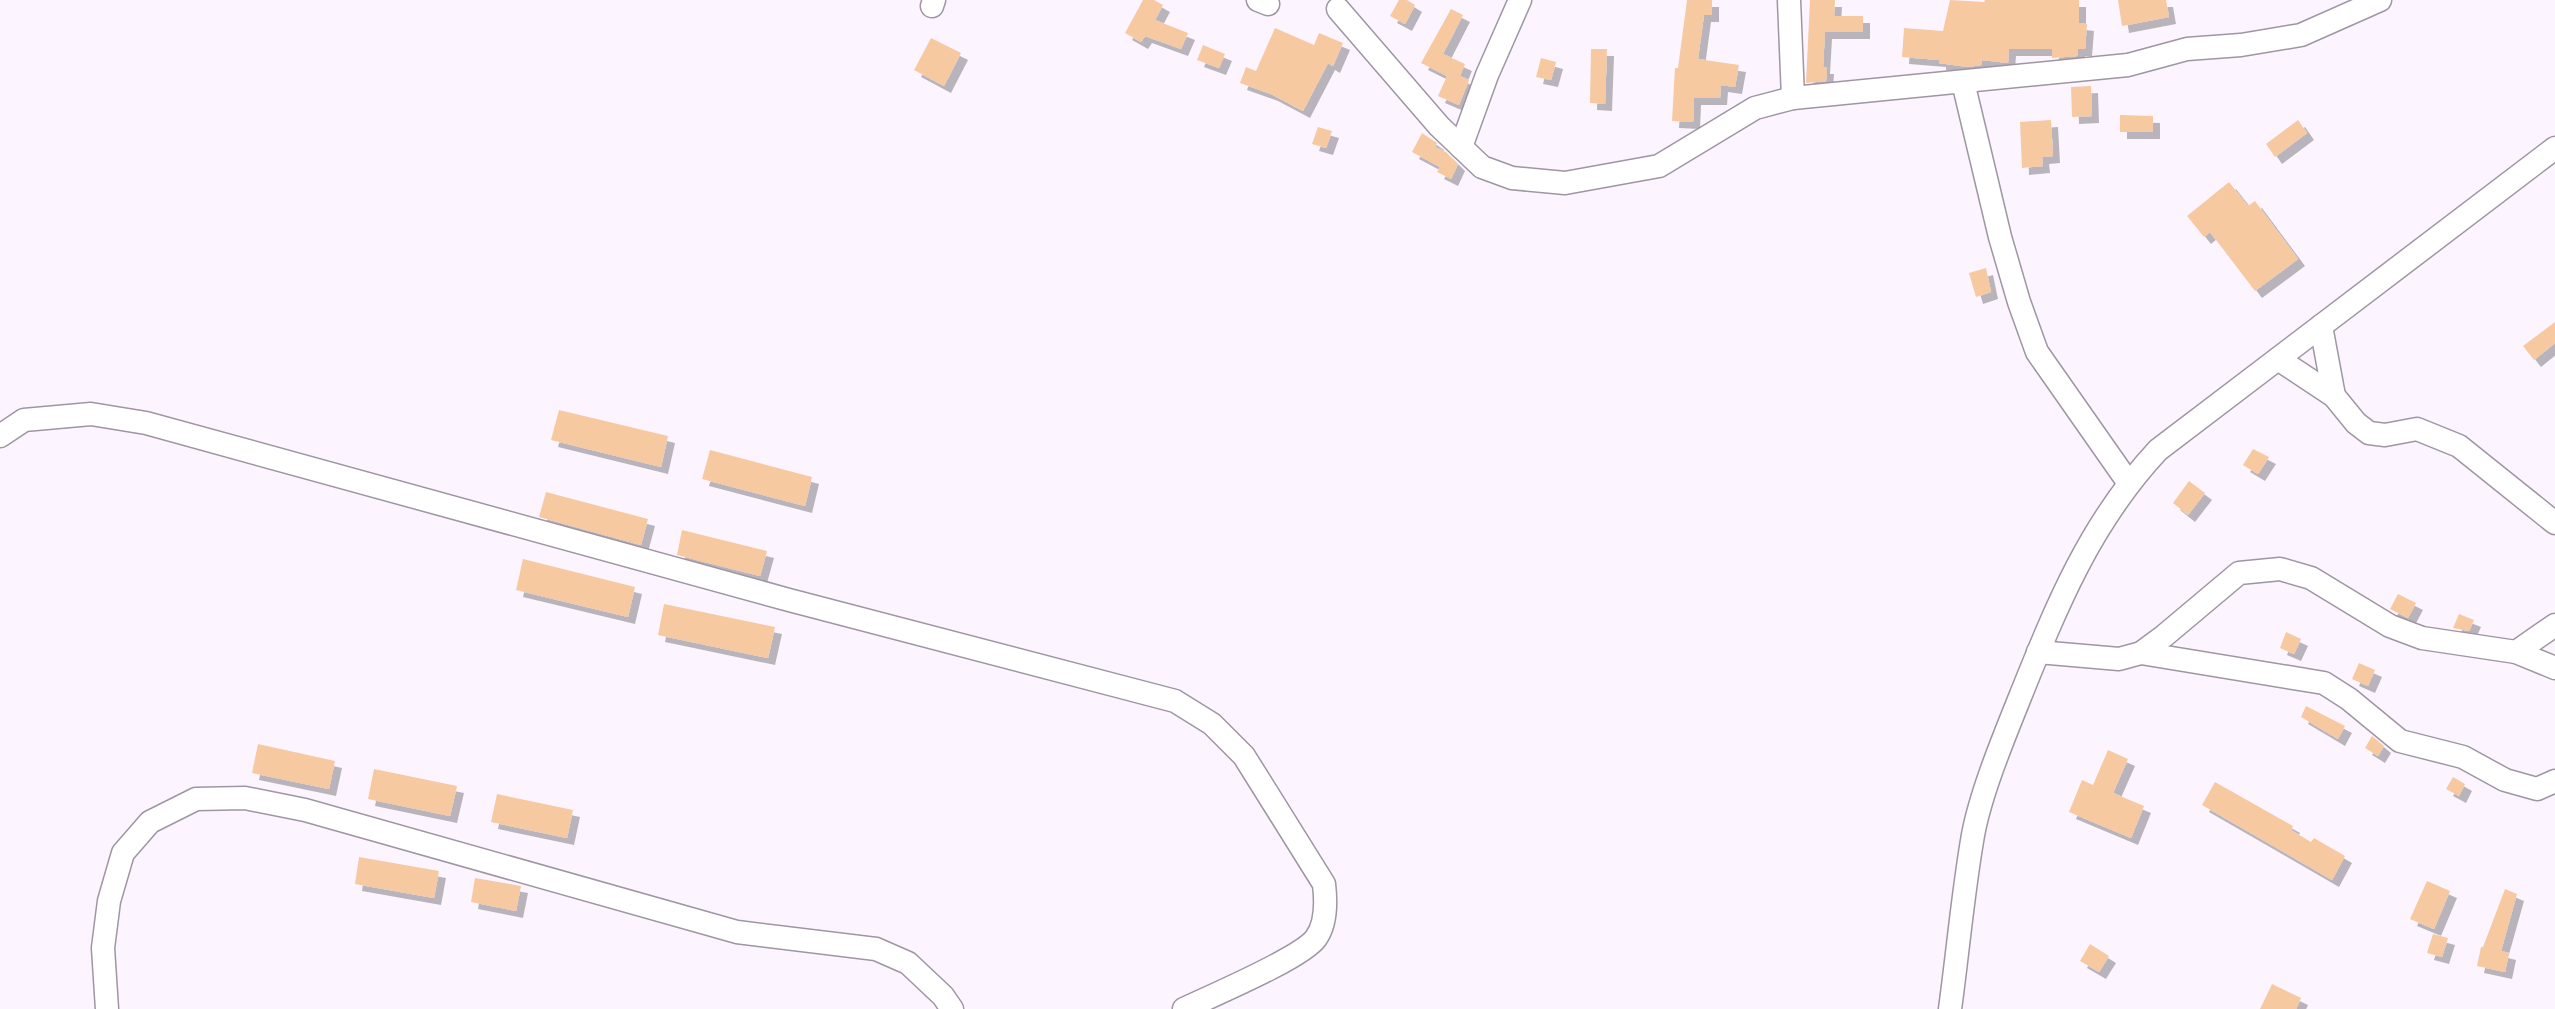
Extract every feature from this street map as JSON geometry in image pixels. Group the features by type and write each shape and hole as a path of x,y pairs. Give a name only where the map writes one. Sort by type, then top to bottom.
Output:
{"street":[{"path":"1461,147 1487,75 1520,0"},
{"path":"1789,0 1793,98"},
{"path":"1338,9 1439,126 1482,167 1512,178 1565,183 1659,166 1755,108 1793,98 2128,65 2187,49 2241,45 2301,35 2380,0"},
{"path":"1963,82 2000,237 2037,352 2128,482"},
{"path":"1950,1009 1974,832 2002,740 2065,588 2099,526 2128,482 2158,450 2555,148"},
{"path":"2321,326 2334,396"},
{"path":"2278,359 2334,396 2356,423 2369,433 2385,435 2417,429 2459,446 2555,523"},
{"path":"0,436 24,420 91,414 146,423 789,600 1175,701 1212,724 1244,756 1324,884 1326,907 1317,938 1300,952 1184,1009"},
{"path":"2038,652 2119,659 2141,653 2239,573 2280,569 2311,578 2390,626 2422,638 2516,652 2555,668"},
{"path":"2516,652 2555,625"},
{"path":"2141,653 2324,683 2349,699 2400,741 2423,744 2463,757 2505,780 2537,789 2554,782"},
{"path":"107,1009 103,948 109,901 123,853 150,822 196,799 245,798 305,810 737,932 876,949 908,963 943,996 952,1009"}],"building":[{"path":"1143,0 1154,0 1163,5 1155,20 1188,33 1181,49 1145,36 1141,42 1125,33"},
{"path":"1399,0 1415,5 1405,24 1390,16"},
{"path":"1687,0 1712,0 1712,15 1704,15 1698,59 1739,65 1735,87 1721,85 1720,98 1694,98 1693,122 1672,121 1675,68 1678,68"},
{"path":"1810,0 1835,0 1834,16 1863,16 1863,32 1825,32 1823,67 1827,67 1826,81 1806,83"},
{"path":"1950,0 2079,0 2079,23 2087,24 2085,49 2078,49 2077,56 2052,58 2052,49 2009,49 2008,63 1982,60 1981,65 1968,67 1939,63 1939,60 1902,57 1904,28 1943,31"},
{"path":"2118,0 2166,0 2169,17 2122,26"},
{"path":"1451,9 1463,15 1443,54 1465,64 1460,76 1469,80 1459,105 1438,96 1447,76 1421,63"},
{"path":"1275,28 1314,45 1319,33 1343,43 1333,66 1328,63 1303,111 1271,94 1240,83 1246,67 1256,71"},
{"path":"931,38 961,53 944,86 914,70"},
{"path":"1203,45 1225,54 1219,68 1197,60"},
{"path":"1591,49 1607,49 1605,104 1590,103"},
{"path":"1541,58 1556,62 1551,80 1536,77"},
{"path":"2091,86 2092,116 2072,117 2071,87"},
{"path":"2120,115 2153,116 2153,132 2120,132"},
{"path":"2051,120 2053,156 2042,157 2043,166 2022,168 2020,122"},
{"path":"2298,120 2307,133 2275,157 2266,144"},
{"path":"1318,127 1332,131 1326,148 1312,144"},
{"path":"1422,133 1458,164 1451,179 1437,172 1440,167 1412,152"},
{"path":"2229,182 2248,206 2255,201 2298,259 2255,291 2210,232 2204,237 2187,216"},
{"path":"1986,268 1991,292 1976,297 1969,273"},
{"path":"2555,322 2555,343 2534,360 2523,346"},
{"path":"559,410 668,436 661,467 551,440"},
{"path":"2253,449 2269,457 2258,474 2243,465"},
{"path":"710,450 812,477 805,506 702,479"},
{"path":"2189,481 2205,493 2188,515 2173,503"},
{"path":"546,492 648,519 641,545 539,517"},
{"path":"682,530 767,551 760,576 677,555"},
{"path":"523,559 635,587 628,617 516,590"},
{"path":"2398,594 2416,603 2408,618 2390,609"},
{"path":"664,604 775,627 768,658 658,635"},
{"path":"2459,614 2474,620 2469,631 2453,628"},
{"path":"2286,632 2301,639 2294,654 2280,648"},
{"path":"2359,663 2375,670 2368,686 2352,679"},
{"path":"2306,706 2345,726 2338,739 2301,717"},
{"path":"2372,736 2384,746 2378,756 2365,748"},
{"path":"258,744 335,761 329,789 252,773"},
{"path":"2108,750 2128,759 2113,793 2144,806 2131,838 2069,812 2082,780 2093,785"},
{"path":"374,769 457,786 450,816 368,799"},
{"path":"2453,777 2465,784 2459,796 2446,789"},
{"path":"2215,782 2293,826 2291,830 2311,842 2314,838 2345,856 2332,880 2202,805"},
{"path":"497,794 573,810 567,838 491,822"},
{"path":"359,857 439,871 434,898 355,884"},
{"path":"475,878 521,886 516,911 471,902"},
{"path":"2427,881 2450,891 2434,929 2410,919"},
{"path":"2505,889 2517,894 2501,951 2509,953 2505,972 2477,966 2481,947"},
{"path":"2433,934 2448,938 2442,957 2427,953"},
{"path":"2090,944 2109,956 2099,972 2080,961"},
{"path":"2272,984 2301,998 2296,1009 2260,1009"}]}
